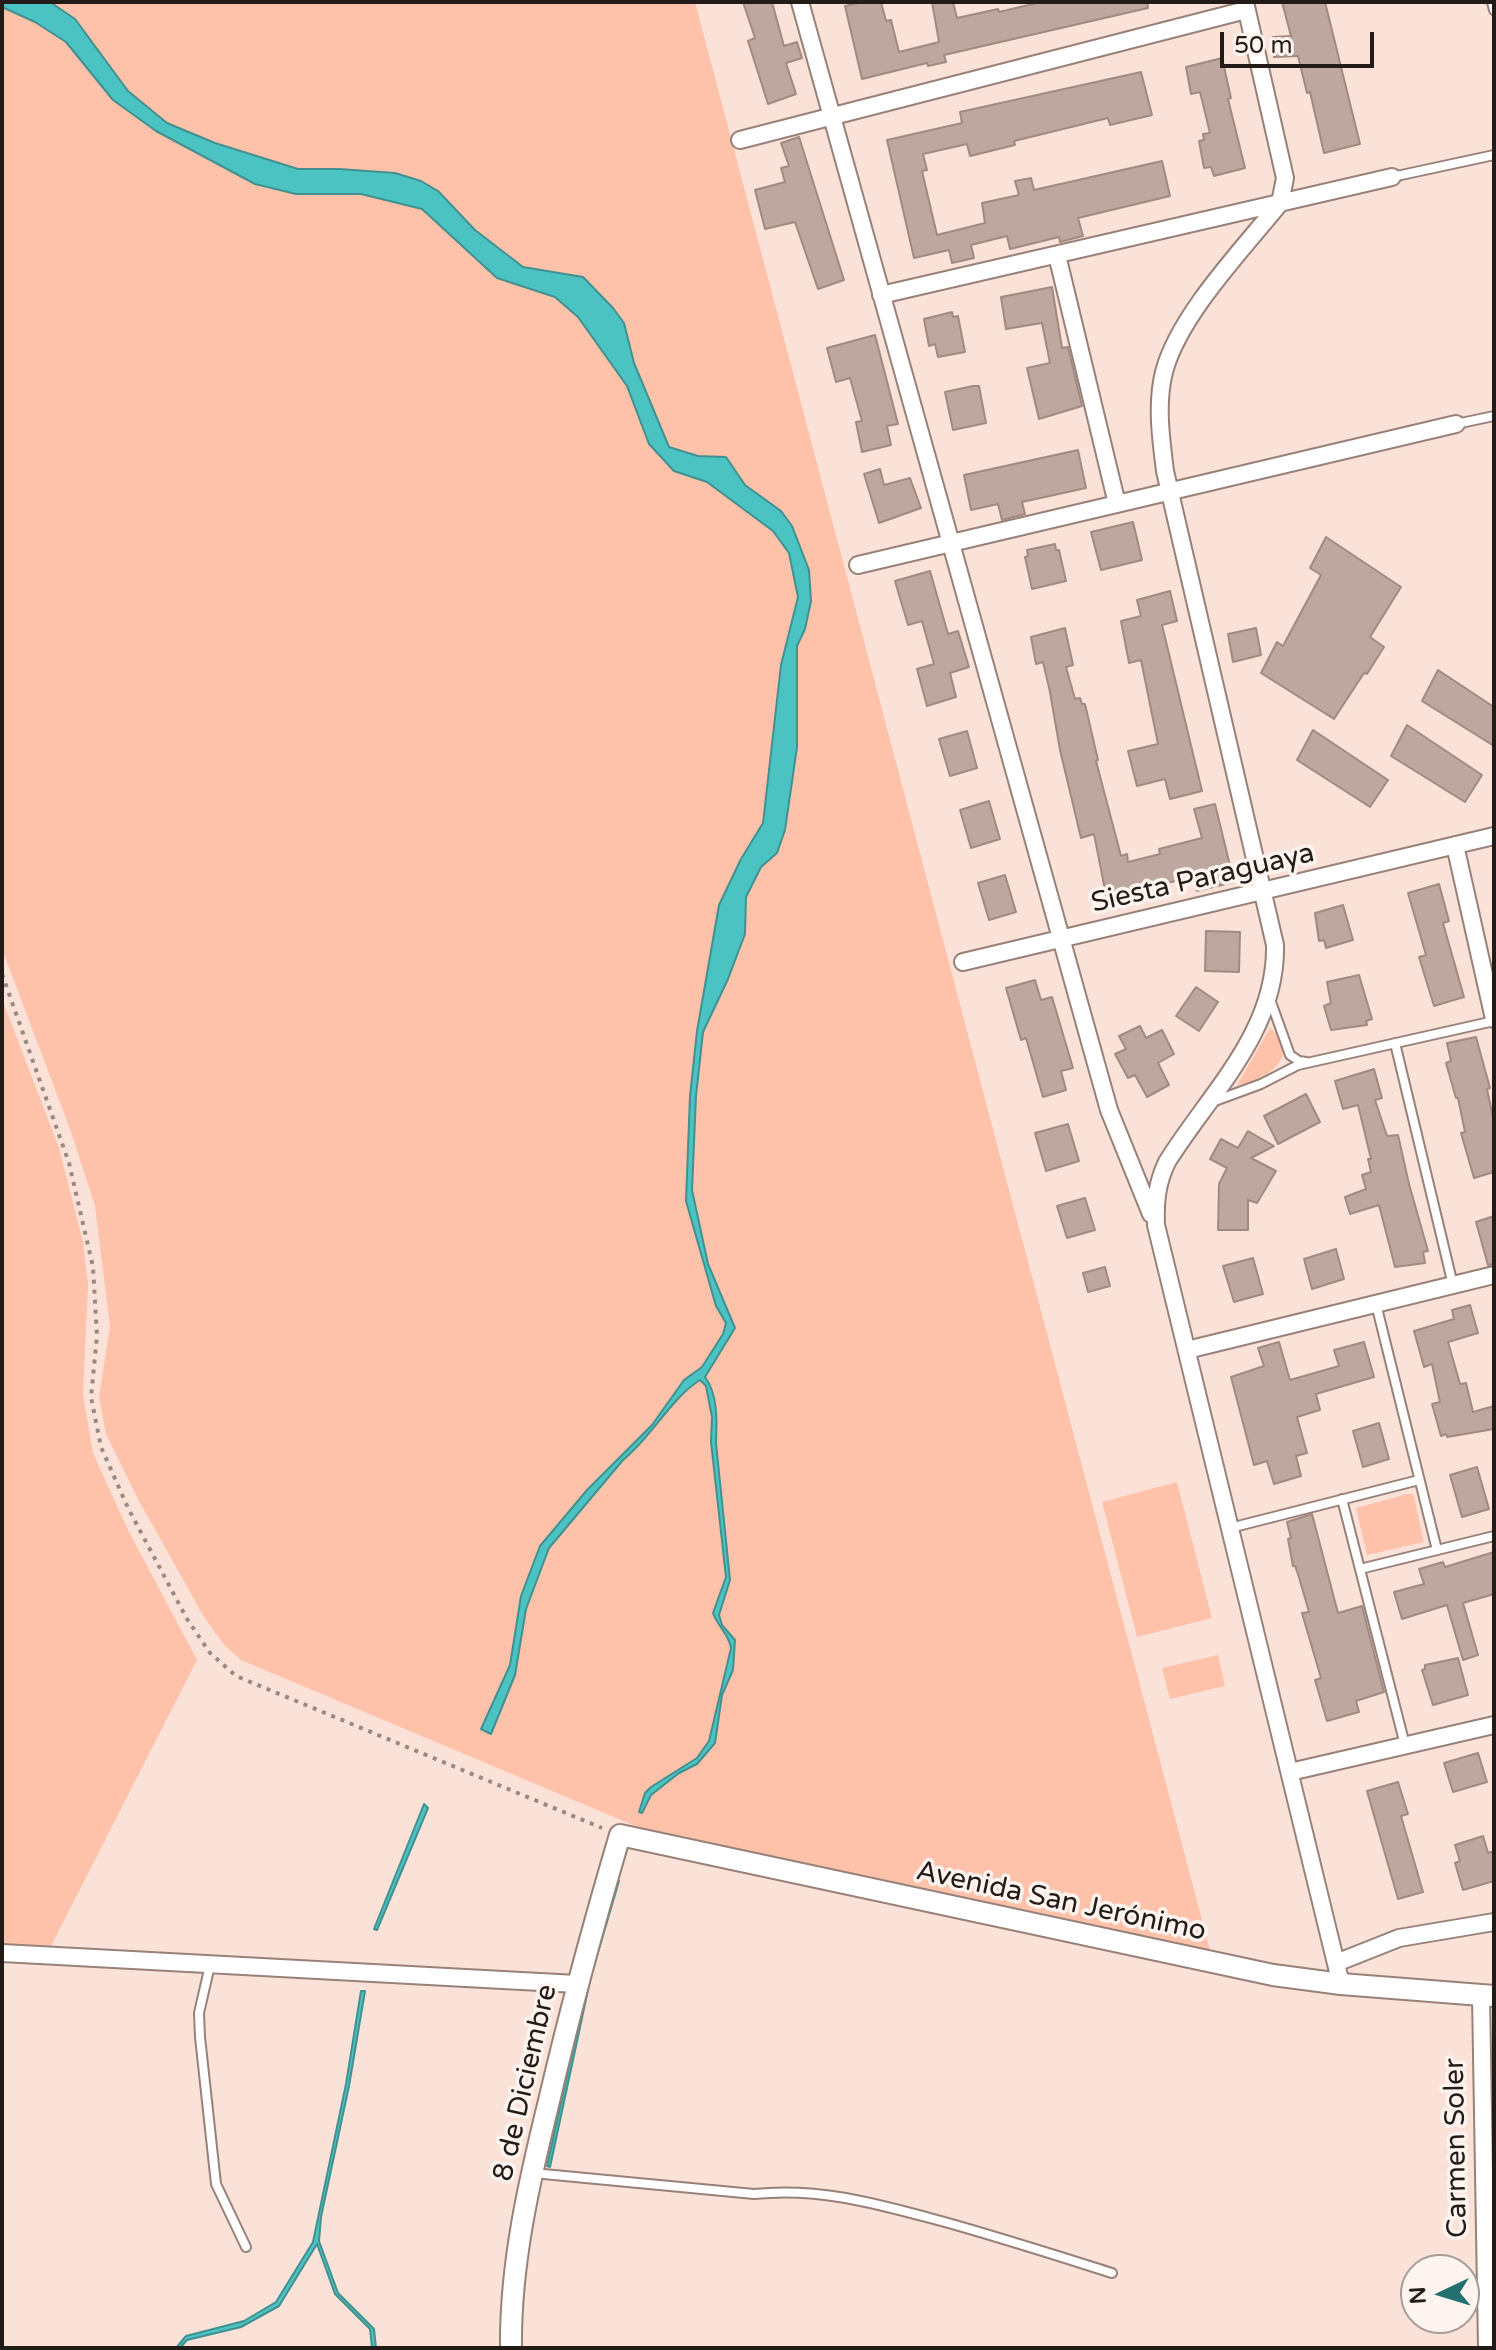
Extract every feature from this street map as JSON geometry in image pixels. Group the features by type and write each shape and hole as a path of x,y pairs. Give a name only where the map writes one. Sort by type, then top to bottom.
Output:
{"street":[{"path":"800,2 1109,1110 1156,1225 1341,1984"},
{"path":"740,140 1246,6 1285,178 1280,203 1200,302 1164,371 1159,420 1169,492 1275,945 1275,966 1271,991 1256,1033 1174,1150 1158,1180 1156,1225"},
{"path":"881,295 1392,177"},
{"path":"1057,255 1117,504"},
{"path":"858,565 1456,424"},
{"name":"Siesta Paraguaya","path":"963,962 1494,836"},
{"path":"1455,845 1494,1020"},
{"path":"1187,1350 1494,1275"},
{"path":"1290,1772 1494,1725"},
{"name":"8 de Diciembre","path":"511,2348 512,2289 532,2173 577,1984 620,1835"},
{"name":"Avenida San Jerónimo","path":"620,1835 1273,1975 1341,1984 1487,1995"},
{"path":"1336,1963 1399,1938 1494,1922"},
{"path":"2,1953 577,1984"},
{"name":"Carmen Soler","path":"1487,1995 1487,2348"}],"lane":[{"path":"1492,2 1494,10"},
{"path":"1392,177 1494,155"},
{"path":"1456,424 1494,416"},
{"path":"1271,991 1272,1009 1290,1055 1299,1061 1311,1062"},
{"path":"1208,1103 1261,1084 1298,1065 1494,1020"},
{"path":"1395,1043 1453,1285"},
{"path":"1376,1304 1437,1550"},
{"path":"1230,1528 1419,1480"},
{"path":"1342,1499 1405,1746"},
{"path":"1360,1569 1494,1536"},
{"path":"210,1964 199,2013 216,2184 246,2247"},
{"path":"532,2173 754,2194 819,2192 919,2215 1112,2273"}],"path":[{"path":"2,974 69,1163 93,1267 97,1336 91,1397 101,1447 128,1508 187,1619 210,1653 236,1676 620,1835"}],"shaded area":[{"path":"2,2 695,2 1210,1950 640,1828 241,1660 224,1645 204,1617 139,1501 106,1434 99,1397 110,1326 95,1206 70,1129 2,949"},
{"path":"2,999 59,1148 83,1242 88,1285 83,1395 93,1453 128,1530 197,1660 50,1948 2,1945"},
{"path":"1270,1028 1280,1038 1282,1057 1269,1072 1237,1085"},
{"path":"1177,1482 1212,1618 1137,1637 1102,1502"},
{"path":"1407,1494 1414,1497 1424,1542 1367,1555 1356,1508"},
{"path":"1218,1655 1225,1686 1170,1699 1162,1668"}],"water":[{"path":"2,2 50,2 75,19 128,91 167,123 215,143 298,169 395,173 421,181 438,191 475,230 523,267 583,277 624,323 634,363 669,447 698,456 726,457 745,485 781,511 792,526 809,570 811,601 805,629 797,646 797,747 785,830 777,853 761,867 746,897 745,934 703,1032 696,1096 692,1190 708,1264 735,1328 705,1377 716,1408 716,1443 730,1580 719,1615 722,1625 735,1640 733,1670 722,1695 715,1743 697,1764 679,1773 651,1795 642,1813 639,1812 645,1793 697,1758 709,1741 731,1648 713,1613 726,1577 711,1442 712,1417 706,1386 700,1380 623,1460 549,1548 526,1609 515,1675 491,1734 481,1729 510,1665 521,1596 540,1546 587,1490 652,1425 684,1380 702,1367 723,1334 726,1323 716,1306 686,1201 690,1096 697,1031 719,905 763,823 781,665 798,597 789,553 773,531 707,482 674,471 649,444 627,386 578,317 555,297 497,278 422,209 361,194 296,194 255,184 156,131 113,100 66,42 35,22 2,7"},
{"path":"424,1804 428,1808 377,1930 374,1929"},
{"path":"616,1880 619,1881 591,1976 550,2167 547,2166 589,1976"},
{"path":"361,1991 365,1991 319,2241 338,2293 374,2329 376,2348 372,2348 370,2329 335,2294 317,2244 279,2306 241,2327 187,2340 176,2348 186,2336 244,2321 276,2302 313,2242 346,2084"}],"building":[{"path":"743,2 772,2 784,46 797,42 802,58 786,63 796,94 768,104 748,41 755,38"},
{"path":"881,2 886,21 891,20 899,52 939,42 932,2 953,2 957,18 1041,2 1147,2 1148,8 944,55 946,62 928,66 927,63 862,79 845,6"},
{"path":"1282,2 1325,2 1360,144 1324,153 1298,56 1274,57 1273,37 1291,36"},
{"path":"1222,58 1231,98 1228,99 1245,168 1214,176 1211,167 1204,168 1199,141 1204,140 1203,134 1210,133 1200,92 1191,94 1186,67"},
{"path":"1141,72 1152,115 1110,125 1108,118 1014,141 1015,145 970,156 967,144 923,154 927,170 922,171 937,235 985,223 982,203 1019,195 1015,181 1031,178 1034,190 1162,161 1170,196 1078,218 1083,236 1060,242 1059,237 1010,249 1007,236 971,245 974,258 952,263 949,250 914,258 887,140 962,123 960,112"},
{"path":"799,137 844,280 818,289 795,222 765,229 755,190 785,182 781,168 789,166 781,143"},
{"path":"1052,287 1062,348 1068,347 1082,406 1039,419 1027,368 1050,363 1042,323 1006,329 1001,297"},
{"path":"952,312 953,317 958,316 965,352 938,357 935,344 929,346 924,319"},
{"path":"875,335 898,424 887,426 891,445 862,452 856,422 862,421 850,378 836,382 827,348"},
{"path":"979,386 986,423 953,430 945,392"},
{"path":"1078,450 1086,488 1022,502 1025,514 1002,520 998,504 971,510 964,475"},
{"path":"880,469 884,485 910,478 921,508 879,523 864,474"},
{"path":"1133,522 1142,560 1101,570 1091,532"},
{"path":"1326,537 1401,587 1370,637 1384,647 1334,719 1261,673 1277,642 1283,646 1321,575 1310,568"},
{"path":"1055,544 1066,581 1032,589 1025,557 1028,556 1027,550"},
{"path":"930,571 948,634 958,631 969,667 950,673 956,697 927,706 917,669 934,664 922,621 908,625 895,581"},
{"path":"1170,591 1177,621 1162,625 1202,791 1170,799 1165,779 1137,786 1128,751 1158,744 1141,660 1129,663 1121,621 1141,616 1137,600"},
{"path":"1065,628 1073,665 1066,667 1075,699 1080,698 1085,704 1096,761 1121,856 1127,854 1128,862 1160,854 1159,849 1202,838 1194,809 1215,804 1234,882 1197,891 1193,876 1107,900 1094,834 1081,838 1043,662 1036,664 1031,637"},
{"path":"1256,628 1261,655 1233,662 1228,634"},
{"path":"1438,670 1494,707 1494,746 1422,701"},
{"path":"1407,725 1482,775 1465,802 1391,756"},
{"path":"1313,730 1388,780 1370,807 1297,760"},
{"path":"967,731 977,768 950,776 939,739"},
{"path":"989,801 1000,839 971,848 960,810"},
{"path":"1005,875 1016,912 989,920 978,883"},
{"path":"1439,884 1449,921 1443,923 1464,997 1434,1006 1419,957 1426,955 1408,893"},
{"path":"1343,905 1353,940 1326,948 1324,940 1319,941 1315,913"},
{"path":"1206,931 1240,932 1239,972 1205,971"},
{"path":"1359,975 1372,1019 1366,1021 1367,1025 1331,1030 1324,1006 1331,1003 1327,982"},
{"path":"1035,980 1041,1000 1052,997 1073,1068 1061,1071 1066,1090 1043,1097 1026,1038 1021,1040 1006,988"},
{"path":"1196,987 1218,1002 1199,1031 1176,1016"},
{"path":"1140,1026 1146,1038 1162,1030 1174,1054 1158,1063 1169,1085 1147,1097 1135,1075 1128,1078 1115,1054 1126,1049 1119,1036"},
{"path":"1476,1037 1490,1088 1487,1089 1494,1122 1494,1172 1474,1178 1461,1133 1465,1132 1458,1098 1446,1063 1451,1061 1447,1043"},
{"path":"1374,1069 1382,1098 1375,1100 1387,1136 1398,1135 1428,1251 1423,1252 1425,1263 1395,1267 1379,1205 1350,1214 1345,1197 1366,1189 1362,1175 1371,1172 1368,1159 1371,1159 1358,1105 1343,1109 1335,1081"},
{"path":"1306,1094 1320,1122 1278,1144 1264,1116"},
{"path":"1068,1124 1079,1161 1046,1171 1035,1133"},
{"path":"1248,1131 1274,1146 1251,1158 1276,1171 1257,1203 1248,1200 1248,1230 1218,1230 1219,1184 1227,1168 1210,1159 1221,1139 1238,1148"},
{"path":"1085,1198 1095,1230 1067,1238 1057,1206"},
{"path":"1494,1216 1494,1264 1488,1265 1476,1222"},
{"path":"1336,1249 1344,1279 1312,1289 1304,1259"},
{"path":"1253,1258 1263,1294 1234,1302 1223,1266"},
{"path":"1105,1267 1110,1286 1088,1292 1083,1273"},
{"path":"1470,1305 1478,1333 1448,1342 1460,1384 1466,1383 1473,1412 1494,1406 1494,1429 1441,1436 1432,1404 1440,1402 1432,1364 1424,1367 1414,1331 1454,1319 1452,1310"},
{"path":"1279,1342 1290,1380 1339,1366 1334,1350 1364,1342 1374,1377 1316,1394 1320,1410 1297,1417 1307,1453 1296,1456 1301,1476 1274,1484 1267,1461 1254,1465 1231,1377 1264,1366 1258,1348"},
{"path":"1379,1423 1389,1459 1363,1467 1353,1431"},
{"path":"1477,1467 1489,1509 1462,1517 1450,1475"},
{"path":"1312,1514 1338,1613 1362,1606 1384,1692 1356,1701 1359,1712 1327,1721 1315,1680 1321,1678 1302,1613 1309,1612 1293,1566 1288,1539 1291,1538 1287,1522"},
{"path":"1494,1552 1494,1594 1463,1603 1478,1655 1463,1660 1447,1605 1402,1619 1394,1592 1424,1584 1419,1569 1443,1562 1445,1567"},
{"path":"1458,1658 1468,1695 1433,1705 1422,1670 1425,1665"},
{"path":"1478,1753 1487,1782 1453,1792 1444,1763"},
{"path":"1398,1782 1408,1814 1401,1816 1423,1892 1398,1899 1367,1791"},
{"path":"1483,1836 1488,1853 1494,1851 1494,1881 1463,1890 1455,1863 1460,1861 1455,1845"}]}
